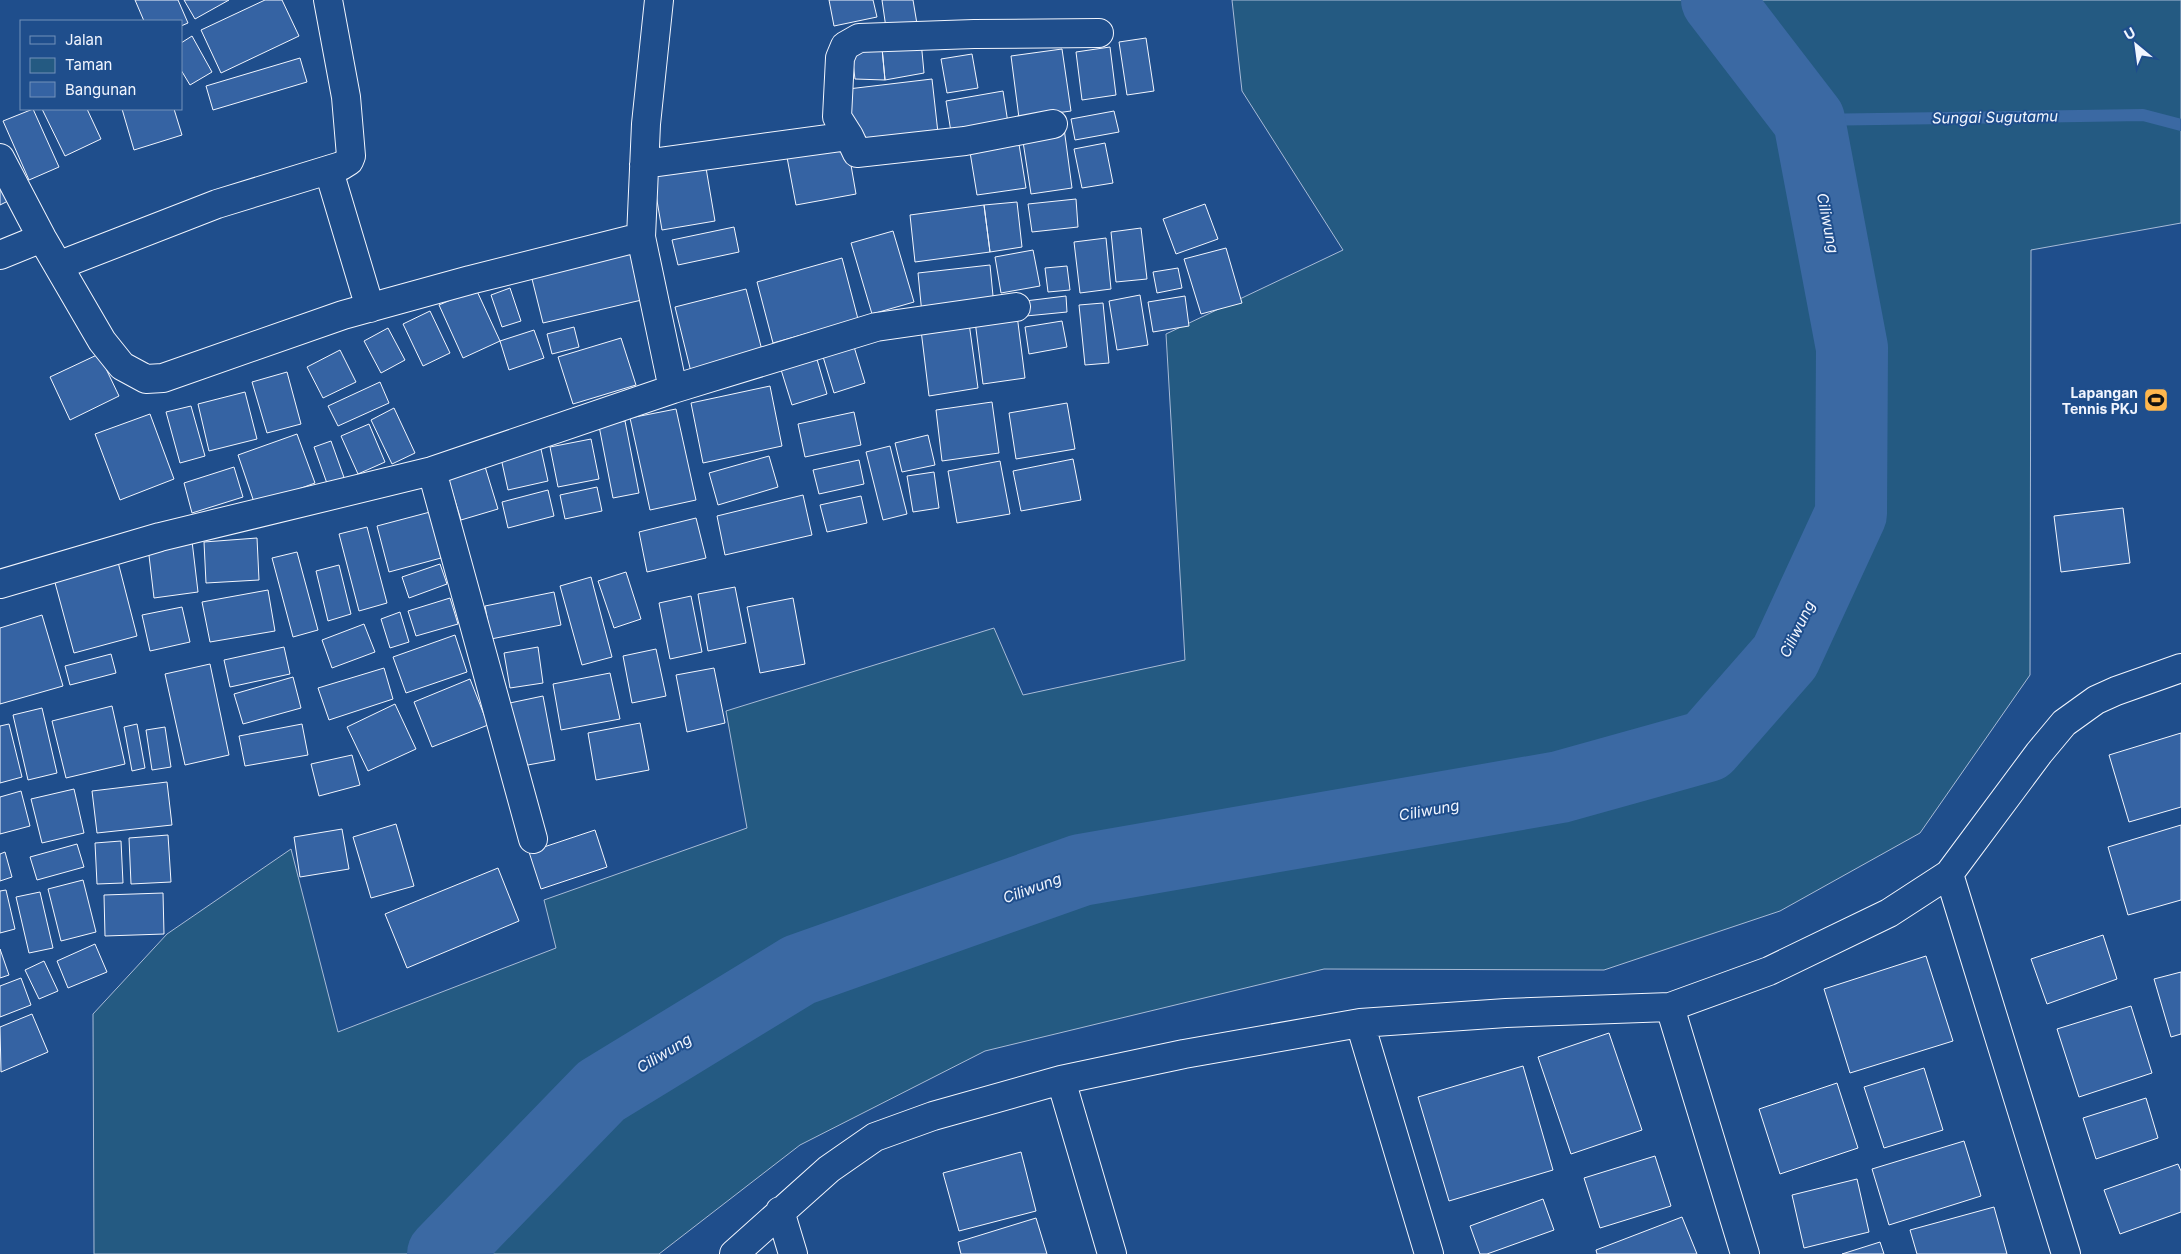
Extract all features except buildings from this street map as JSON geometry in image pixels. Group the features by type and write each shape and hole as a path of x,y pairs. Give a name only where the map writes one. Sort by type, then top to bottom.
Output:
{"street":[{"path":"60,265 217,204 329,170 349,161 351,156 346,97 328,0"},
{"path":"659,0 646,124 641,237 672,390"},
{"path":"1053,124 965,141 857,153 837,117 840,58 844,46 859,38 974,34 1100,33"},
{"path":"644,164 849,136"},
{"path":"0,158 42,238 60,265 102,340 122,366 146,379 164,378 343,315 641,237"},
{"path":"329,170 370,308"},
{"path":"0,255 42,238"},
{"path":"0,584 160,537 432,471 672,390 876,327 1016,307"},
{"path":"432,471 533,839"},
{"path":"734,1254 829,1169 875,1137 933,1116 1061,1080 1184,1054 1360,1023 1506,1013 1670,1007 1778,967 1890,913 1949,874 2039,753 2064,724 2103,697 2146,679 2181,668"},
{"path":"1949,874 2066,1254"},
{"path":"1670,1007 1745,1254"},
{"path":"1360,1023 1429,1254"},
{"path":"1061,1080 1112,1254"},
{"path":"780,1211 793,1254"}],"green space":[{"path":"1232,0 2181,0 2181,223 2031,250 2030,675 1920,833 1780,911 1604,970 1324,969 985,1051 800,1145 659,1254 94,1254 93,1014 167,934 291,849 338,1032 556,948 544,900 747,828 726,711 994,628 1023,695 1185,660 1166,334 1343,250 1242,91"}],"waterway":[{"name":"Ciliwung","path":"443,1254 601,1091 799,970 1081,870 1560,787 1707,746 1785,657 1851,514 1852,348 1809,120 1717,0"},
{"name":"Sungai Sugutamu","path":"1809,120 2143,115 2181,125"}],"place":[{"name":"Lapangan Tennis PKJ","path":"2156,400"}]}
